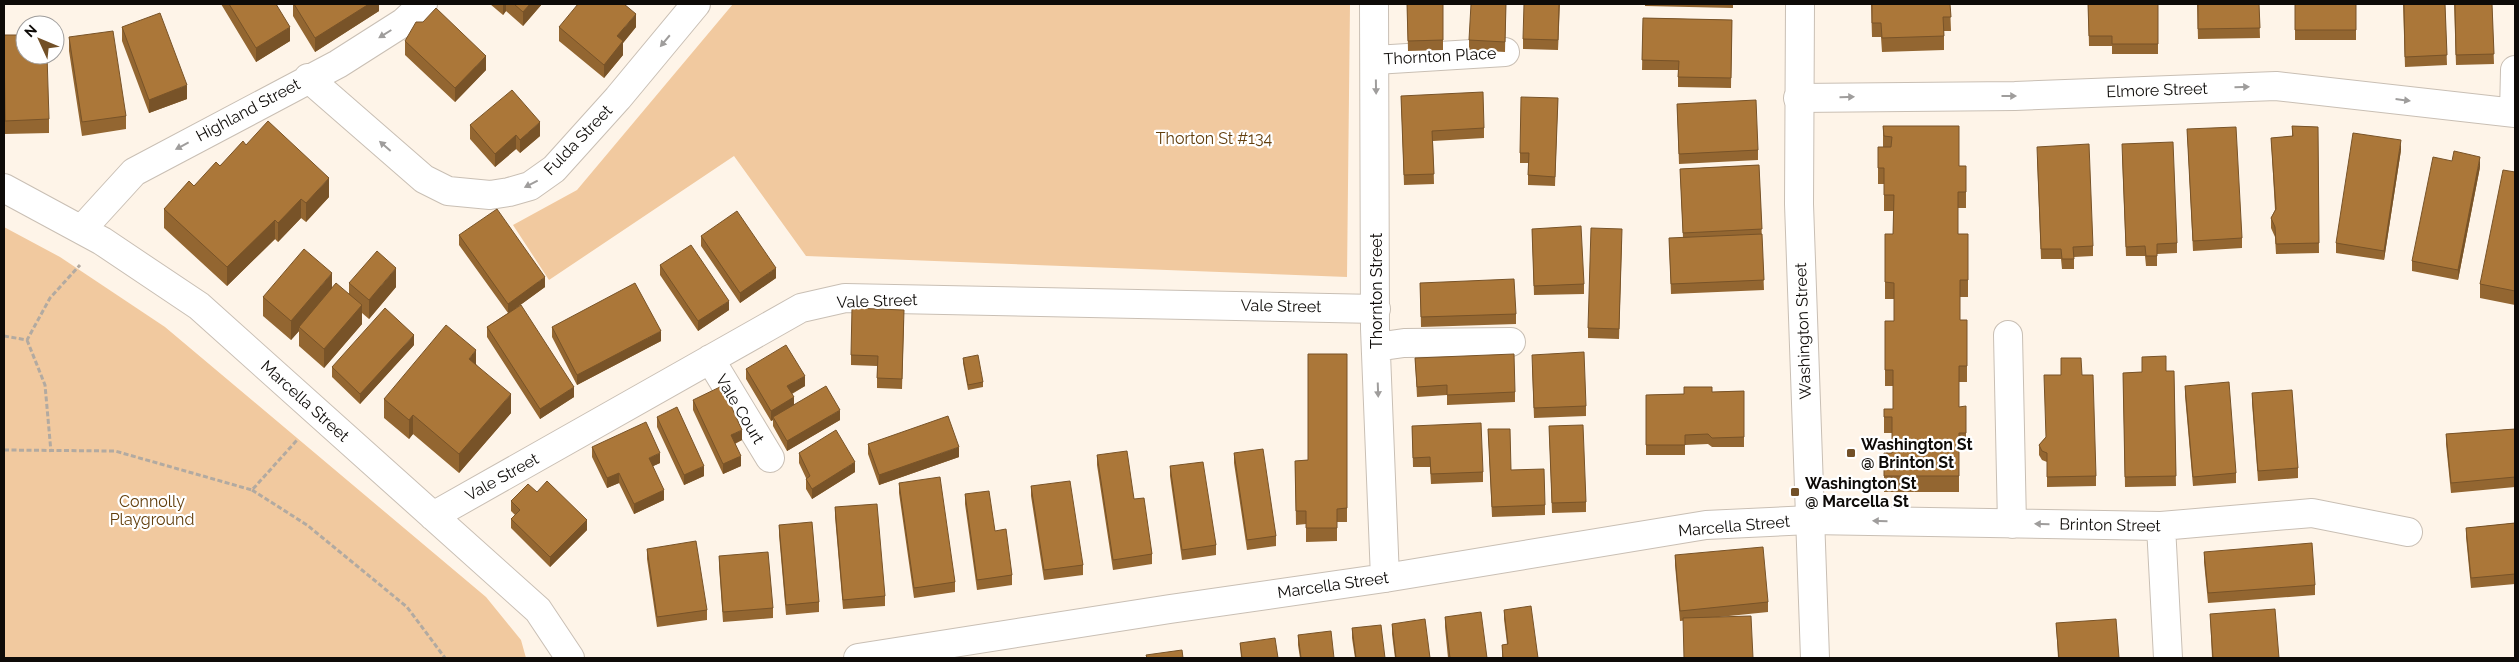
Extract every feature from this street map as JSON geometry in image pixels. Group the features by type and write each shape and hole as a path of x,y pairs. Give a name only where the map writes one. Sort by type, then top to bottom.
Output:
{"street":[{"name":"Highland Street","path":"92,235 134,172 308,78 338,64 404,22 423,4"},
{"name":"Fulda Street","path":"308,78 424,179 448,192 490,195 509,192 530,186 554,169 618,98 696,4"},
{"name":"Thornton Street","path":"1374,4 1376,347 1385,578"},
{"name":"Washington Street","path":"1800,4 1798,98 1799,204 1815,658"},
{"name":"Thornton Place","path":"1375,60 1505,52"},
{"path":"2514,113 2515,70"},
{"name":"Elmore Street","path":"1798,98 1928,95 2015,96 2276,86 2514,113"},
{"name":"Marcella Street","path":"4,188 92,235 199,306 538,610 570,658"},
{"name":"Vale Street","path":"433,516 801,308 845,298 1376,309"},
{"path":"2008,335 2012,524"},
{"path":"1376,347 1404,343 1511,342"},
{"name":"Vale Court","path":"710,360 770,458"},
{"name":"Brinton Street","path":"1810,520 2161,526 2312,513 2408,532"},
{"name":"Marcella Street","path":"858,658 1170,608 1385,578 1706,525 1810,520"},
{"path":"2161,526 2168,658"}],"path":[{"path":"27,340 50,298 92,235"},
{"path":"4,336 27,340"},
{"path":"27,340 45,385 51,452"},
{"path":"252,490 320,415"},
{"path":"4,450 51,452 115,451 252,490 307,525 407,607 445,658"}],"green space":[{"name":"Thorton St #134","path":"733,4 1350,4 1347,277 806,256 734,156 549,280 513,225 577,190"},
{"name":"Connolly Playground","path":"4,227 60,257 165,327 486,597 521,640 526,658 4,658"}],"building":[{"path":"229,4 276,4 290,27 256,48"},
{"path":"294,4 369,4 315,38"},
{"path":"514,4 530,4 523,12"},
{"path":"578,4 624,4 636,14 617,36 623,41 604,65 559,27"},
{"path":"1407,4 1443,4 1443,40 1408,41"},
{"path":"1471,4 1506,4 1505,42 1469,40"},
{"path":"1524,4 1559,4 1558,40 1523,39"},
{"path":"1872,4 1950,4 1951,17 1943,17 1944,36 1882,38 1881,23 1872,23"},
{"path":"2088,4 2158,4 2158,44 2112,44 2112,36 2089,36"},
{"path":"2198,4 2259,4 2260,28 2198,29"},
{"path":"2295,4 2356,4 2356,30 2295,30"},
{"path":"2404,4 2445,4 2447,55 2405,57"},
{"path":"2455,4 2492,4 2494,54 2456,55"},
{"path":"436,8 486,56 455,88 405,41 416,22 423,22"},
{"path":"160,13 187,85 149,100 122,27"},
{"path":"1643,18 1732,20 1731,78 1678,77 1679,61 1642,60"},
{"path":"113,31 126,116 82,122 69,37"},
{"path":"4,35 15,35 15,65 47,65 49,119 5,121"},
{"path":"512,90 540,122 520,140 516,135 495,154 470,125"},
{"path":"1483,92 1484,128 1432,131 1434,174 1404,175 1401,96"},
{"path":"1521,97 1558,98 1555,177 1528,175 1529,153 1520,153"},
{"path":"1756,100 1758,150 1679,154 1677,104"},
{"path":"268,121 329,178 306,203 301,199 278,223 275,220 227,267 164,209 189,181 194,186 216,162 220,166 243,141 246,145"},
{"path":"1883,126 1959,126 1959,166 1966,166 1966,192 1958,192 1958,234 1968,234 1968,280 1960,280 1960,320 1967,320 1967,366 1959,366 1959,407 1966,406 1966,433 1959,433 1959,476 1884,476 1884,453 1892,453 1892,417 1884,417 1884,409 1893,409 1893,370 1885,370 1885,321 1894,321 1894,283 1885,282 1885,234 1893,234 1894,195 1884,195 1884,168 1878,168 1878,147 1891,147 1892,137 1884,136"},
{"path":"2292,126 2318,127 2319,243 2276,244 2275,227 2271,218 2276,209 2271,138 2293,136"},
{"path":"2236,127 2242,238 2193,241 2187,129"},
{"path":"2353,133 2401,140 2384,251 2336,243"},
{"path":"2173,142 2177,243 2157,244 2157,256 2146,256 2145,246 2126,247 2122,144"},
{"path":"2089,144 2093,246 2073,247 2074,259 2062,259 2061,249 2041,249 2037,147"},
{"path":"2454,151 2480,157 2458,270 2412,261 2433,157 2452,161"},
{"path":"1759,165 1762,229 1683,233 1680,169"},
{"path":"2503,170 2515,172 2515,291 2480,284"},
{"path":"497,209 545,277 508,304 459,235"},
{"path":"737,211 776,268 740,293 701,236"},
{"path":"1581,226 1584,284 1534,286 1532,229"},
{"path":"1591,228 1622,229 1619,329 1588,328"},
{"path":"1762,234 1764,280 1671,284 1669,238"},
{"path":"691,245 729,301 698,321 660,265"},
{"path":"304,249 332,273 291,321 263,297"},
{"path":"377,251 396,268 369,300 349,283"},
{"path":"1514,279 1516,314 1421,317 1420,283"},
{"path":"336,283 362,305 324,349 299,327"},
{"path":"635,283 661,331 577,375 552,327"},
{"path":"521,305 574,387 540,409 487,327"},
{"path":"385,308 414,335 360,394 332,367"},
{"path":"852,308 904,310 902,379 877,378 878,356 851,355"},
{"path":"446,325 476,350 469,359 511,394 459,454 413,415 409,420 384,399"},
{"path":"786,345 805,376 787,386 794,397 771,411 746,369"},
{"path":"1584,352 1586,406 1534,408 1532,355"},
{"path":"1308,354 1347,354 1347,508 1337,509 1337,528 1306,528 1306,511 1296,511 1295,461 1308,460"},
{"path":"1514,354 1515,392 1447,395 1447,385 1417,387 1415,358"},
{"path":"978,355 983,382 968,385 963,358"},
{"path":"2166,356 2166,371 2174,371 2176,476 2125,477 2123,373 2142,372 2142,357"},
{"path":"2061,358 2081,358 2082,375 2093,375 2096,476 2047,477 2047,453 2042,451 2039,445 2046,437 2044,375 2061,375"},
{"path":"2229,382 2236,473 2193,477 2185,386"},
{"path":"722,386 742,430 731,435 741,456 723,464 693,400"},
{"path":"826,386 840,410 787,441 773,417"},
{"path":"1684,387 1712,387 1712,392 1744,391 1744,437 1712,438 1708,434 1685,435 1685,445 1646,445 1646,395 1684,394"},
{"path":"2292,390 2298,468 2258,471 2252,393"},
{"path":"677,407 704,466 684,475 657,417"},
{"path":"948,416 959,447 879,475 868,444"},
{"path":"646,422 660,453 649,458 664,490 634,504 619,473 607,478 592,447"},
{"path":"1481,423 1483,472 1431,474 1430,457 1413,458 1412,426"},
{"path":"1583,425 1586,502 1552,503 1549,426"},
{"path":"1488,429 1510,429 1511,470 1544,469 1545,505 1492,507"},
{"path":"2515,429 2515,477 2451,483 2446,434"},
{"path":"836,430 855,462 812,489 806,479 810,476 799,453"},
{"path":"1263,449 1276,536 1247,540 1234,453"},
{"path":"1127,451 1134,499 1144,498 1152,554 1113,560 1097,455"},
{"path":"1203,462 1216,545 1182,550 1170,466"},
{"path":"940,477 955,582 914,588 899,483"},
{"path":"547,481 587,520 550,557 511,519 520,510 511,501 528,484 537,492"},
{"path":"1070,481 1083,565 1044,570 1031,486"},
{"path":"989,491 995,531 1006,529 1012,575 977,580 965,494"},
{"path":"877,504 885,596 843,600 835,507"},
{"path":"812,522 819,602 786,605 779,525"},
{"path":"2515,523 2515,574 2471,578 2466,528"},
{"path":"696,541 707,610 657,617 647,549"},
{"path":"2312,543 2315,585 2208,593 2204,552"},
{"path":"1763,547 1768,602 1680,611 1675,555"},
{"path":"768,552 773,608 723,612 719,556"},
{"path":"1531,606 1538,658 1503,658 1502,645 1508,644 1504,610"},
{"path":"2275,609 2279,658 2213,658 2210,614"},
{"path":"1481,612 1487,658 1450,658 1445,617"},
{"path":"1751,616 1753,658 1684,658 1683,618"},
{"path":"1425,619 1430,658 1396,658 1392,624"},
{"path":"2116,619 2119,658 2059,658 2056,623"},
{"path":"1381,625 1385,658 1356,658 1352,628"},
{"path":"1331,631 1334,658 1301,658 1298,635"},
{"path":"1275,638 1278,658 1242,658 1240,643"},
{"path":"1182,650 1183,658 1147,658 1146,655"}],"place":[{"name":"Washington St @ Brinton St","path":"1851,453"},
{"name":"Washington St @ Marcella St","path":"1795,492"}]}
